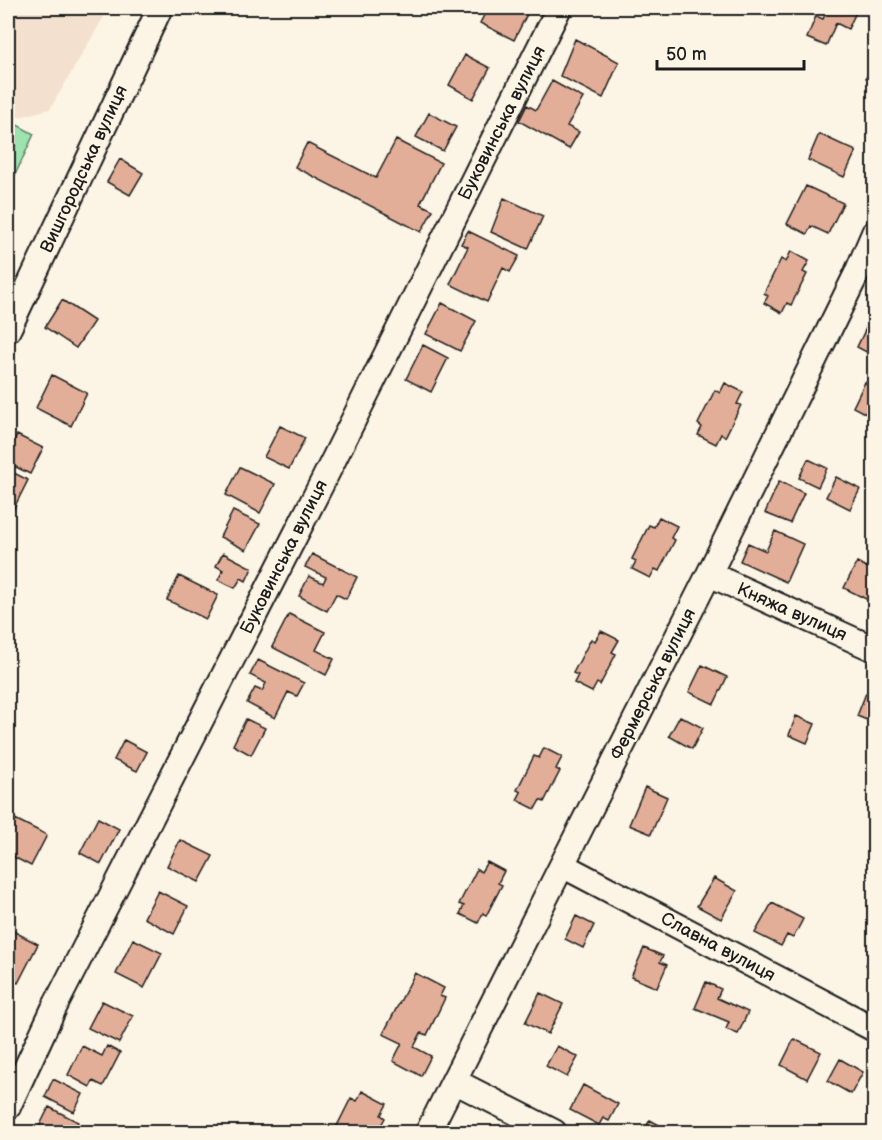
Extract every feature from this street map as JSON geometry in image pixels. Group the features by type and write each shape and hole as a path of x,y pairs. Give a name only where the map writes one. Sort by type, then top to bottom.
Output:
{"street":[{"name":"Вишгородська вулиця","path":"8,330 160,8"},
{"name":"Буковинська вулиця","path":"8,1107 54,1008 323,481 560,8"},
{"name":"Фермерська вулиця","path":"428,1132 709,574 865,280 874,233"},
{"name":"Княжа вулиця","path":"709,574 874,649"},
{"name":"Славна вулиця","path":"562,865 874,1029"},
{"path":"454,1081 554,1132"}],"shaded area":[{"path":"8,8 109,8 50,109 15,118 8,115"}],"green space":[{"path":"8,120 34,134 8,190"}],"building":[{"path":"488,8 519,8 528,12 514,40 480,23"},
{"path":"828,8 858,8 848,29 836,23 826,46 807,38 816,16 823,19"},
{"path":"575,39 619,62 603,98 560,76"},
{"path":"465,55 490,68 473,99 449,85"},
{"path":"874,60 874,82 866,78"},
{"path":"552,81 583,98 567,126 579,132 569,149 519,121 527,105 536,110"},
{"path":"429,113 456,127 443,151 416,137"},
{"path":"819,134 856,151 844,177 808,160"},
{"path":"396,140 441,163 420,204 433,210 421,232 295,167 307,143 376,178"},
{"path":"120,159 143,173 130,195 107,182"},
{"path":"806,186 843,203 828,234 811,226 807,234 787,224"},
{"path":"504,198 543,216 528,249 491,232"},
{"path":"468,231 519,256 510,272 503,268 487,302 450,284 468,247 461,244"},
{"path":"791,251 809,261 803,272 807,274 791,305 787,303 782,313 764,303 768,296 764,293 781,259 786,262"},
{"path":"62,300 94,321 76,348 45,327"},
{"path":"442,303 476,321 460,351 426,334"},
{"path":"869,322 874,324 874,356 857,347"},
{"path":"423,345 448,358 431,392 406,379"},
{"path":"52,375 87,393 71,426 36,408"},
{"path":"865,382 874,387 874,418 853,407"},
{"path":"725,383 743,392 737,404 741,405 725,437 721,434 716,444 698,435 702,427 698,424 715,390 720,393"},
{"path":"280,426 305,438 289,469 264,457"},
{"path":"17,435 43,448 30,474 8,463 8,453"},
{"path":"808,459 827,468 818,487 799,478"},
{"path":"240,467 275,484 260,513 226,495"},
{"path":"8,470 28,480 13,510 8,507"},
{"path":"836,477 860,489 850,509 826,497"},
{"path":"779,481 804,493 790,523 765,513"},
{"path":"233,511 260,524 246,550 220,537"},
{"path":"659,517 677,526 671,538 675,540 659,571 655,569 650,578 632,569 636,561 632,559 649,525 654,527"},
{"path":"775,531 803,544 786,582 740,561 748,543 766,551"},
{"path":"223,553 252,568 246,581 241,578 235,588 218,580 223,570 216,566"},
{"path":"312,554 357,577 346,599 336,594 327,611 299,596 309,576 323,583 326,577 305,567"},
{"path":"857,562 874,571 872,602 844,588"},
{"path":"179,576 218,595 206,619 167,600"},
{"path":"289,614 325,632 316,650 334,659 326,675 272,647"},
{"path":"601,631 619,640 612,652 616,654 600,685 597,683 592,692 574,683 578,675 573,673 591,639 595,641"},
{"path":"258,660 304,683 297,696 288,692 275,718 247,703 255,688 262,691 266,683 250,675"},
{"path":"702,665 727,677 714,704 689,692"},
{"path":"866,693 874,697 874,723 857,716"},
{"path":"680,716 703,728 692,749 669,736"},
{"path":"796,716 815,724 807,743 789,735"},
{"path":"246,719 265,728 251,755 233,745"},
{"path":"124,740 147,752 137,771 114,760"},
{"path":"544,748 562,757 556,769 560,771 544,802 540,800 535,809 517,800 521,792 517,790 534,756 539,758"},
{"path":"645,787 667,797 651,834 629,825"},
{"path":"98,818 119,829 101,864 80,853"},
{"path":"15,819 47,835 31,866 8,854 8,833"},
{"path":"180,840 213,856 199,882 167,866"},
{"path":"487,862 504,871 498,883 502,885 486,916 483,913 478,923 460,914 464,906 459,904 477,869 481,872"},
{"path":"714,878 737,891 721,919 697,906"},
{"path":"158,891 188,906 174,934 144,918"},
{"path":"772,903 803,919 793,938 787,935 781,946 755,933"},
{"path":"576,916 594,925 583,948 565,939"},
{"path":"9,929 38,944 18,983 8,978"},
{"path":"133,939 162,953 144,988 116,974"},
{"path":"874,946 874,969 866,965"},
{"path":"644,948 663,956 660,962 667,965 657,988 631,977"},
{"path":"415,973 444,988 440,996 445,998 427,1035 421,1033 414,1047 431,1056 421,1076 393,1061 402,1043 383,1034"},
{"path":"706,982 721,989 717,998 748,1012 738,1034 726,1029 729,1022 695,1008"},
{"path":"540,993 563,1004 548,1034 525,1023"},
{"path":"102,1001 133,1016 119,1043 88,1028"},
{"path":"794,1039 821,1052 807,1079 781,1065"},
{"path":"82,1046 102,1056 107,1046 120,1053 103,1086 93,1081 90,1087 68,1075"},
{"path":"557,1046 578,1057 567,1077 546,1066"},
{"path":"840,1059 863,1072 851,1094 828,1081"},
{"path":"53,1079 83,1094 74,1112 45,1097"},
{"path":"583,1085 618,1104 609,1121 603,1118 599,1125 570,1110"},
{"path":"362,1091 387,1104 381,1115 385,1118 377,1132 334,1132 351,1098 357,1101"},
{"path":"49,1107 78,1122 73,1132 37,1131"},
{"path":"650,1120 672,1132 643,1132"}]}
